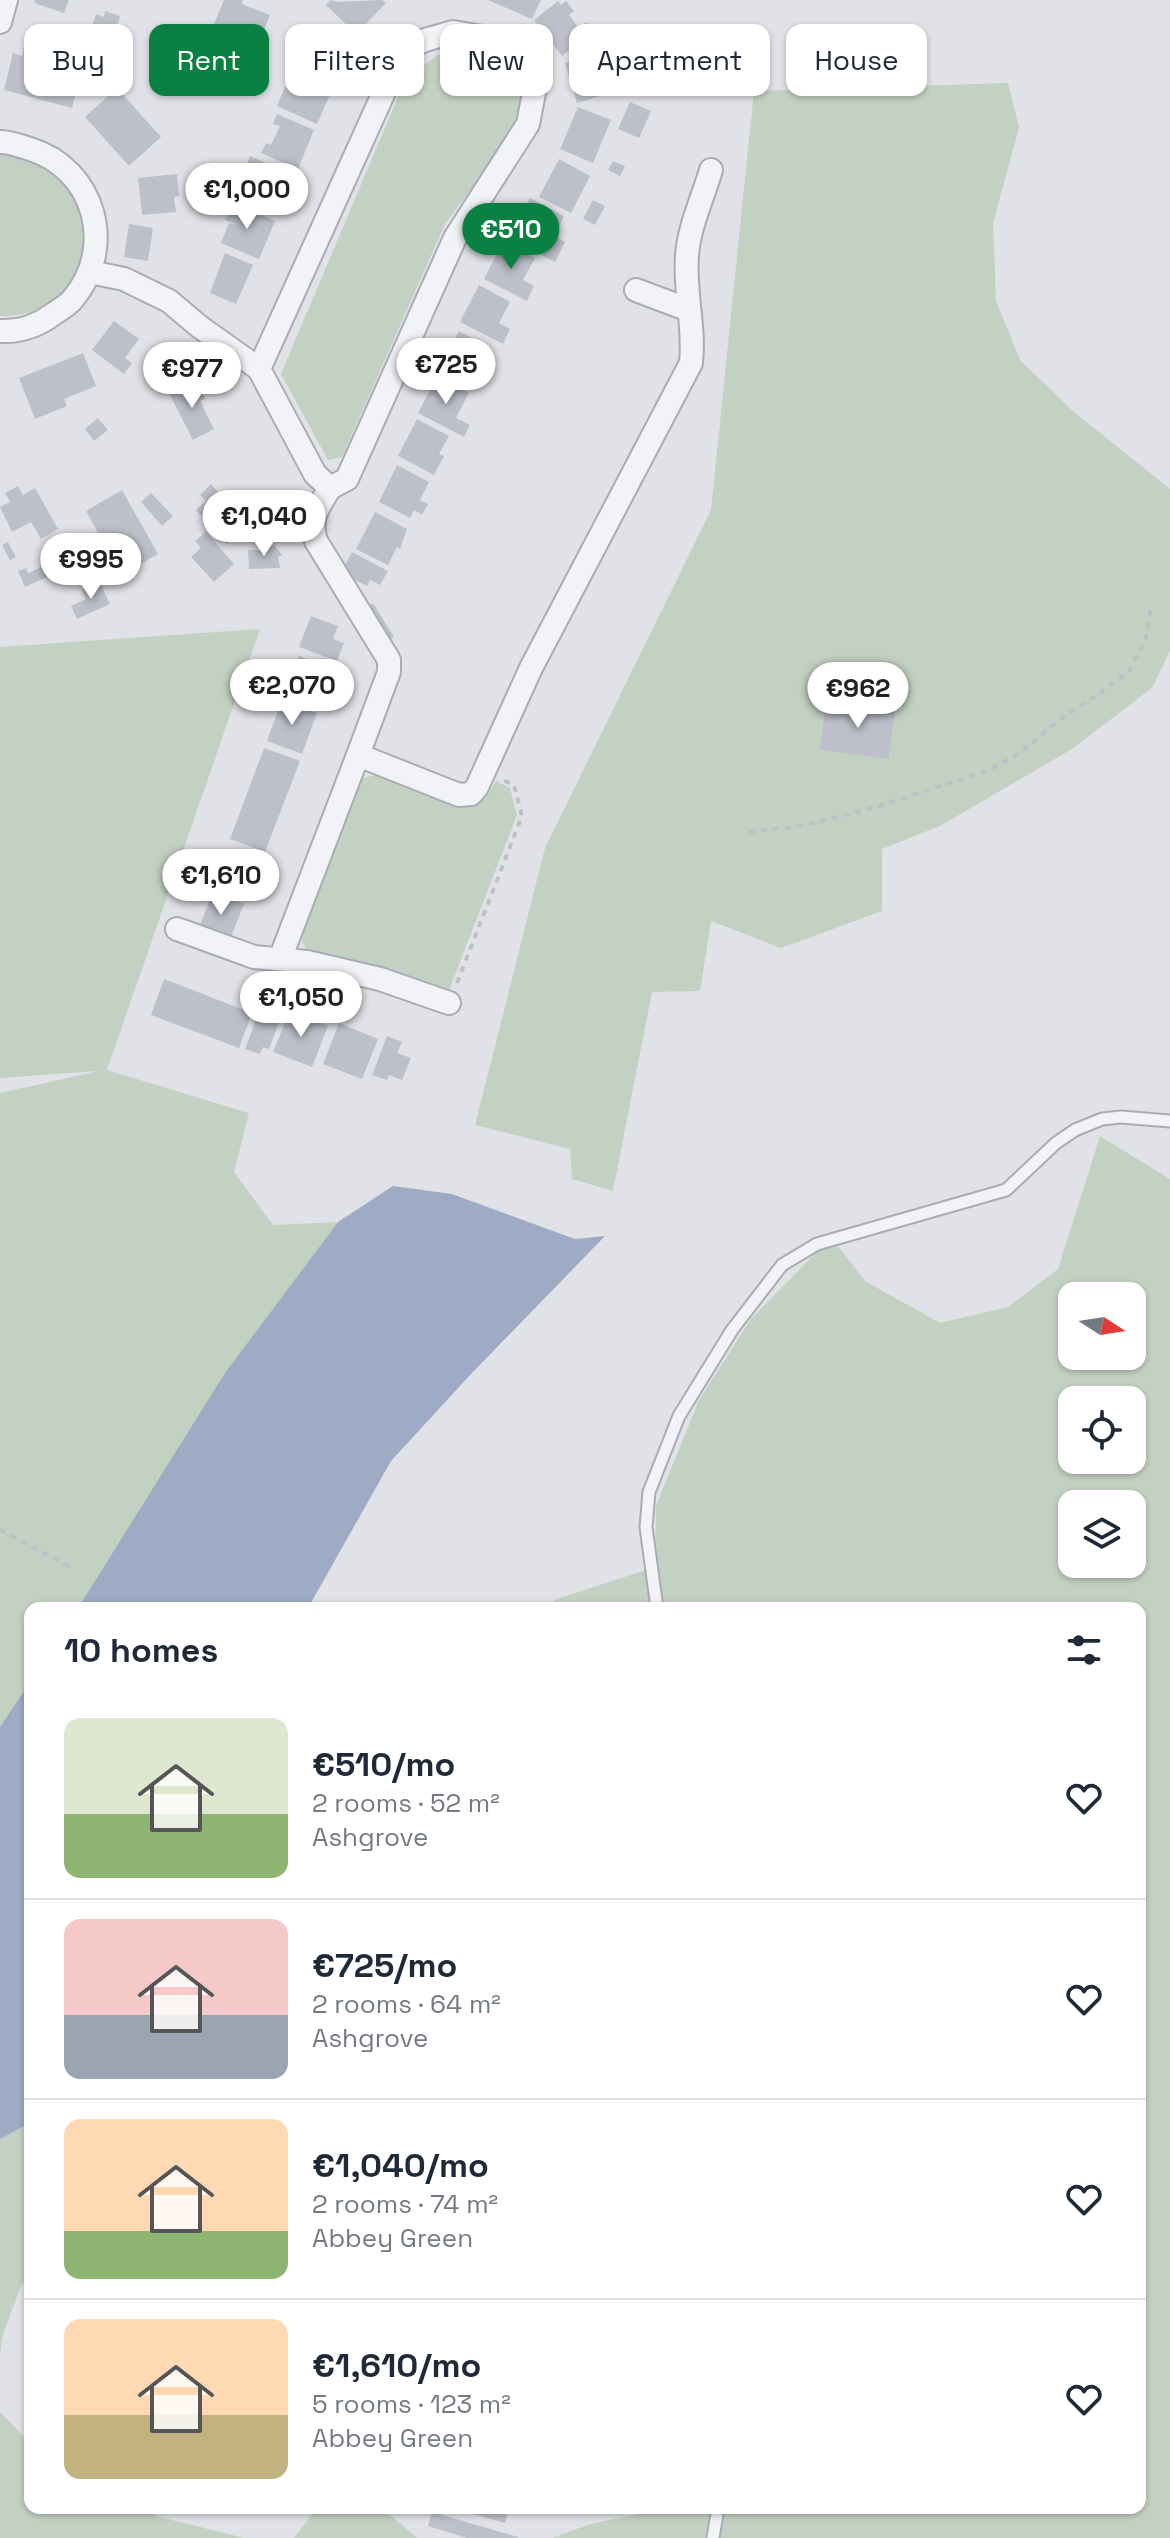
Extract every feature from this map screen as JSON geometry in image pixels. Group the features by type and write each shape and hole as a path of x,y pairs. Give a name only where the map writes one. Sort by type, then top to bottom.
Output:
{"street":[{"path":"0,22 6,0"},
{"path":"259,369 403,50 453,32 505,44 521,58 535,88 528,124 455,238 347,479 330,488 311,525 316,541 389,660 389,672 280,959"},
{"path":"0,142 51,155 78,180 91,206 96,238 90,272 72,301 40,324 0,331"},
{"path":"358,755 459,795 471,794 485,772 531,668 691,363 693,344 687,251 711,170"},
{"path":"90,272 124,279 169,301 259,369 315,474 330,488"},
{"path":"636,290 689,310"},
{"path":"177,929 254,957 307,962 380,979 449,1003"}],"lane":[{"path":"656,1602 646,1527 649,1492 679,1416 732,1330 782,1265 817,1244 1006,1190 1056,1143 1075,1130 1102,1119 1121,1117 1170,1121"},
{"path":"713,2538 717,2514"}],"path":[{"path":"749,832 801,826 873,808 987,771 1020,753 1060,719 1129,671 1145,641 1151,608"},
{"path":"449,1003 522,816 514,785 485,772"},
{"path":"0,1530 75,1569"}],"green space":[{"path":"438,55 440,96 524,96 525,107 509,138 445,224 342,457 328,460 281,374 398,96 424,96 424,65"},
{"path":"1008,83 1019,127 993,224 996,301 1020,360 1075,413 1170,489 1170,651 1152,688 1072,749 940,826 882,849 882,911 781,948 711,921 700,991 652,992 613,1191 572,1179 570,1149 475,1125 545,848 711,510 753,96 770,96 770,90 786,90 786,96 927,96 927,86"},
{"path":"0,155 38,163 64,181 80,208 84,237 79,267 63,292 36,310 0,316"},
{"path":"260,629 107,1070 249,1113 234,1172 273,1225 338,1222 225,1374 82,1602 24,1602 24,1691 0,1727 0,1093 99,1071 0,1078 0,647"},
{"path":"376,775 457,806 480,799 496,781 510,788 517,815 448,993 308,953 302,941 303,929 358,783 363,778"},
{"path":"1100,1136 1170,1179 1170,2538 552,2538 590,2524 639,2514 1146,2514 1146,1602 553,1602 655,1567 656,1506 699,1400 751,1319 831,1237 865,1281 940,1323 1008,1307 1058,1269"},
{"path":"24,2126 24,2283 2,2337 0,2354 0,2139"},
{"path":"0,2412 24,2437 24,2514 154,2514 244,2538 0,2538"},
{"path":"312,2514 389,2514 417,2538 294,2538"}],"water":[{"path":"393,1186 452,1194 575,1239 605,1236 391,1461 311,1602 82,1602 225,1373 338,1222"},
{"path":"24,1691 24,2126 0,2139 0,1727"}],"building":[{"path":"35,0 69,0 64,13 34,3"},
{"path":"224,0 243,0 242,4 270,15 266,24 214,24"},
{"path":"331,0 382,0 386,3 366,24 346,24 326,5"},
{"path":"488,0 541,0 532,19"},
{"path":"558,1 561,5 566,1 574,11 569,15 576,24 569,24 569,50 562,56 553,44 553,24 537,24 534,20"},
{"path":"105,11 120,16 118,24 93,24 96,14 104,17"},
{"path":"24,47 24,95 4,90 13,53 22,56"},
{"path":"285,87 285,96 330,96 317,124 277,106"},
{"path":"27,96 75,96 72,108"},
{"path":"108,96 124,96 161,137 129,166 85,117"},
{"path":"575,96 600,96 577,103"},
{"path":"630,102 651,111 639,138 618,129"},
{"path":"578,107 611,120 593,163 560,149"},
{"path":"277,114 314,130 298,169 261,153 266,143 271,145 280,126 273,124"},
{"path":"250,156 295,176 278,214 231,194 239,176 242,177 241,168"},
{"path":"559,159 590,176 571,213 539,197"},
{"path":"613,161 625,166 620,176 608,170"},
{"path":"177,174 179,196 174,197 176,212 142,215 138,178"},
{"path":"530,198 564,216 559,227 554,224 549,233 565,242 555,262 509,238"},
{"path":"593,200 605,206 595,225 583,219"},
{"path":"233,202 275,221 259,259 221,243 229,223 237,225 225,220"},
{"path":"129,224 153,228 148,261 124,257"},
{"path":"503,242 535,258 523,280 534,286 527,301 484,279"},
{"path":"225,253 253,265 236,304 210,293"},
{"path":"479,285 510,302 499,323 510,329 503,344 460,322"},
{"path":"114,321 139,339 125,358 132,363 124,374 92,350"},
{"path":"459,331 490,348 471,384 439,368"},
{"path":"176,344 202,367 192,379 165,357"},
{"path":"83,353 96,386 64,399 67,406 35,419 19,378"},
{"path":"437,377 469,393 456,418 470,425 464,437 418,413"},
{"path":"190,382 195,392 200,389 205,399 200,401 214,429 193,440 169,393"},
{"path":"98,418 108,430 94,441 85,429"},
{"path":"417,419 449,436 439,454 444,456 434,475 398,456"},
{"path":"397,465 429,482 420,500 428,504 422,515 414,510 410,518 379,502"},
{"path":"211,484 248,525 227,544 196,510 206,501 200,495"},
{"path":"18,486 23,495 35,488 58,529 41,539 31,522 12,532 0,507 10,502 5,493"},
{"path":"122,490 158,554 114,579 101,555 108,551 86,511"},
{"path":"151,493 173,516 162,526 141,502"},
{"path":"375,512 407,529 400,549 397,547 388,565 356,549"},
{"path":"206,532 234,564 214,582 191,557 201,548 195,541"},
{"path":"8,542 16,557 10,560 2,545"},
{"path":"274,545 282,555 278,557 280,568 249,569 248,550"},
{"path":"352,552 388,571 380,585 370,580 367,586 341,573"},
{"path":"47,565 52,575 25,587 18,571 26,568 28,573"},
{"path":"99,581 110,604 77,619 71,606 86,599 82,590"},
{"path":"373,603 394,637 384,644 362,609"},
{"path":"311,616 338,626 333,639 344,643 337,661 299,647"},
{"path":"299,656 334,669 320,708 285,694"},
{"path":"282,700 317,713 302,754 267,741"},
{"path":"826,702 895,711 889,759 820,750"},
{"path":"264,748 300,761 265,852 230,839"},
{"path":"230,849 260,861 246,897 216,885"},
{"path":"213,892 244,904 229,942 198,930"},
{"path":"164,979 252,1013 239,1048 151,1015"},
{"path":"261,1006 282,1014 269,1049 263,1047 260,1054 245,1049"},
{"path":"290,1011 328,1026 312,1067 273,1052"},
{"path":"339,1023 378,1039 362,1079 323,1064"},
{"path":"387,1036 402,1042 397,1053 411,1058 402,1080 389,1075 387,1080 372,1075"},
{"path":"431,2514 439,2514 518,2538 467,2538 428,2526"},
{"path":"473,2514 507,2514 505,2523"}]}
